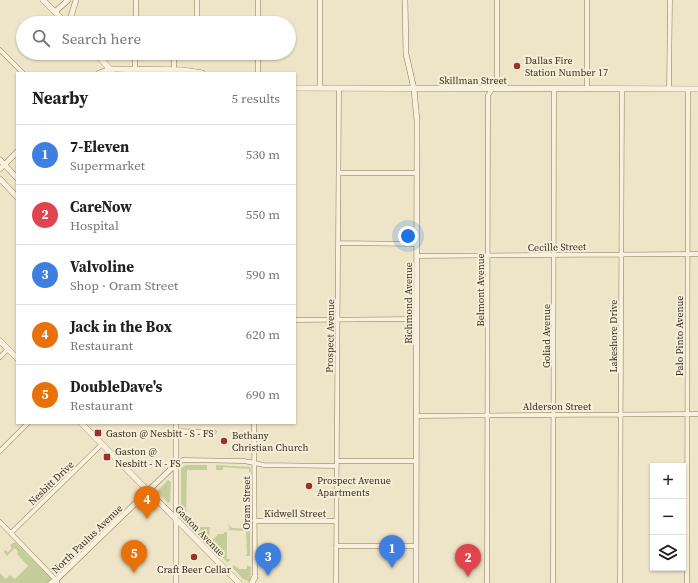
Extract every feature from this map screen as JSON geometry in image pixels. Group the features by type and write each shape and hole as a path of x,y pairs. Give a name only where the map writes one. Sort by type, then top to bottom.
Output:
{"main road":[{"path":"43,0 59,16"},
{"path":"102,60 112,71 189,72"},
{"name":"Skillman Street","path":"296,88 698,90"},
{"path":"0,341 16,357"},
{"name":"Gaston Avenue","path":"82,424 148,491 176,517 237,582"},
{"path":"253,583 254,576"}],"street":[{"path":"55,12 68,0"},
{"path":"71,16 76,0"},
{"path":"136,0 136,16"},
{"path":"197,0 197,16"},
{"path":"258,0 258,16"},
{"path":"320,0 320,88"},
{"name":"Richmond Avenue","path":"405,0 406,54 414,89 417,121 416,583"},
{"name":"Belmont Avenue","path":"487,583 488,95 497,83 497,0"},
{"path":"587,0 587,89"},
{"path":"669,90 670,0"},
{"path":"0,50 21,72"},
{"path":"133,71 135,60"},
{"path":"175,60 176,71"},
{"path":"258,60 258,72"},
{"name":"Prospect Avenue","path":"336,583 339,88"},
{"name":"Goliad Avenue","path":"553,583 554,89"},
{"name":"Lakeshore Drive","path":"620,583 622,89"},
{"name":"Palo Pinto Avenue","path":"687,583 688,90"},
{"path":"0,169 16,153"},
{"path":"0,160 16,177"},
{"path":"339,173 417,173"},
{"path":"0,180 16,195"},
{"path":"338,243 417,244"},
{"name":"Cecille Street","path":"417,256 698,254"},
{"path":"296,320 416,319"},
{"path":"0,357 8,349"},
{"name":"Alderson Street","path":"416,416 698,414"},
{"path":"0,451 27,424"},
{"path":"176,424 176,583"},
{"name":"Oram Street","path":"254,424 254,576"},
{"path":"176,432 214,432"},
{"name":"Nesbitt Drive","path":"11,533 102,444"},
{"path":"148,491 176,464 183,460 244,461 264,465 416,461"},
{"name":"North Paulus Avenue","path":"54,582 148,491"},
{"name":"Kidwell Street","path":"254,521 336,521"},
{"path":"0,522 54,582"},
{"path":"336,546 416,546"}],"green space":[{"path":"186,465 207,465 207,470 187,470 186,519 181,514 181,468"},
{"path":"216,465 250,467 251,472 249,472 249,469 223,467 223,470 216,470"},
{"path":"168,480 171,482 170,501 168,503 157,491"},
{"path":"227,524 232,528 250,529 250,556 245,556 247,554 246,531 228,530 230,528"},
{"path":"198,527 210,527 209,535 212,539 218,534 224,534 224,532 227,532 227,559 230,559 230,561 227,562 198,532"},
{"path":"15,542 48,575 51,579 48,583 0,583 0,573 6,579 10,575 15,579 28,566 17,554 18,552 15,548 7,556 4,552 5,550 8,552 12,548 10,545"},
{"path":"234,565 239,569 247,569 247,565 251,567 250,582 243,579 232,567"}],"place":[{"name":"Dallas Fire Station Number 17","path":"517,66"},
{"name":"Gaston @ Nesbitt - S - FS","path":"98,433"},
{"name":"Bethany Christian Church","path":"224,441"},
{"name":"Gaston @ Nesbitt - N - FS","path":"107,457"},
{"name":"Prospect Avenue Apartments","path":"309,486"},
{"name":"Jack in the Box","path":"147,519"},
{"name":"Craft Beer Cellar","path":"194,557"},
{"name":"7-Eleven","path":"392,568"},
{"name":"DoubleDave's","path":"134,573"},
{"name":"Valvoline","path":"268,576"},
{"name":"CareNow","path":"468,577"}]}
